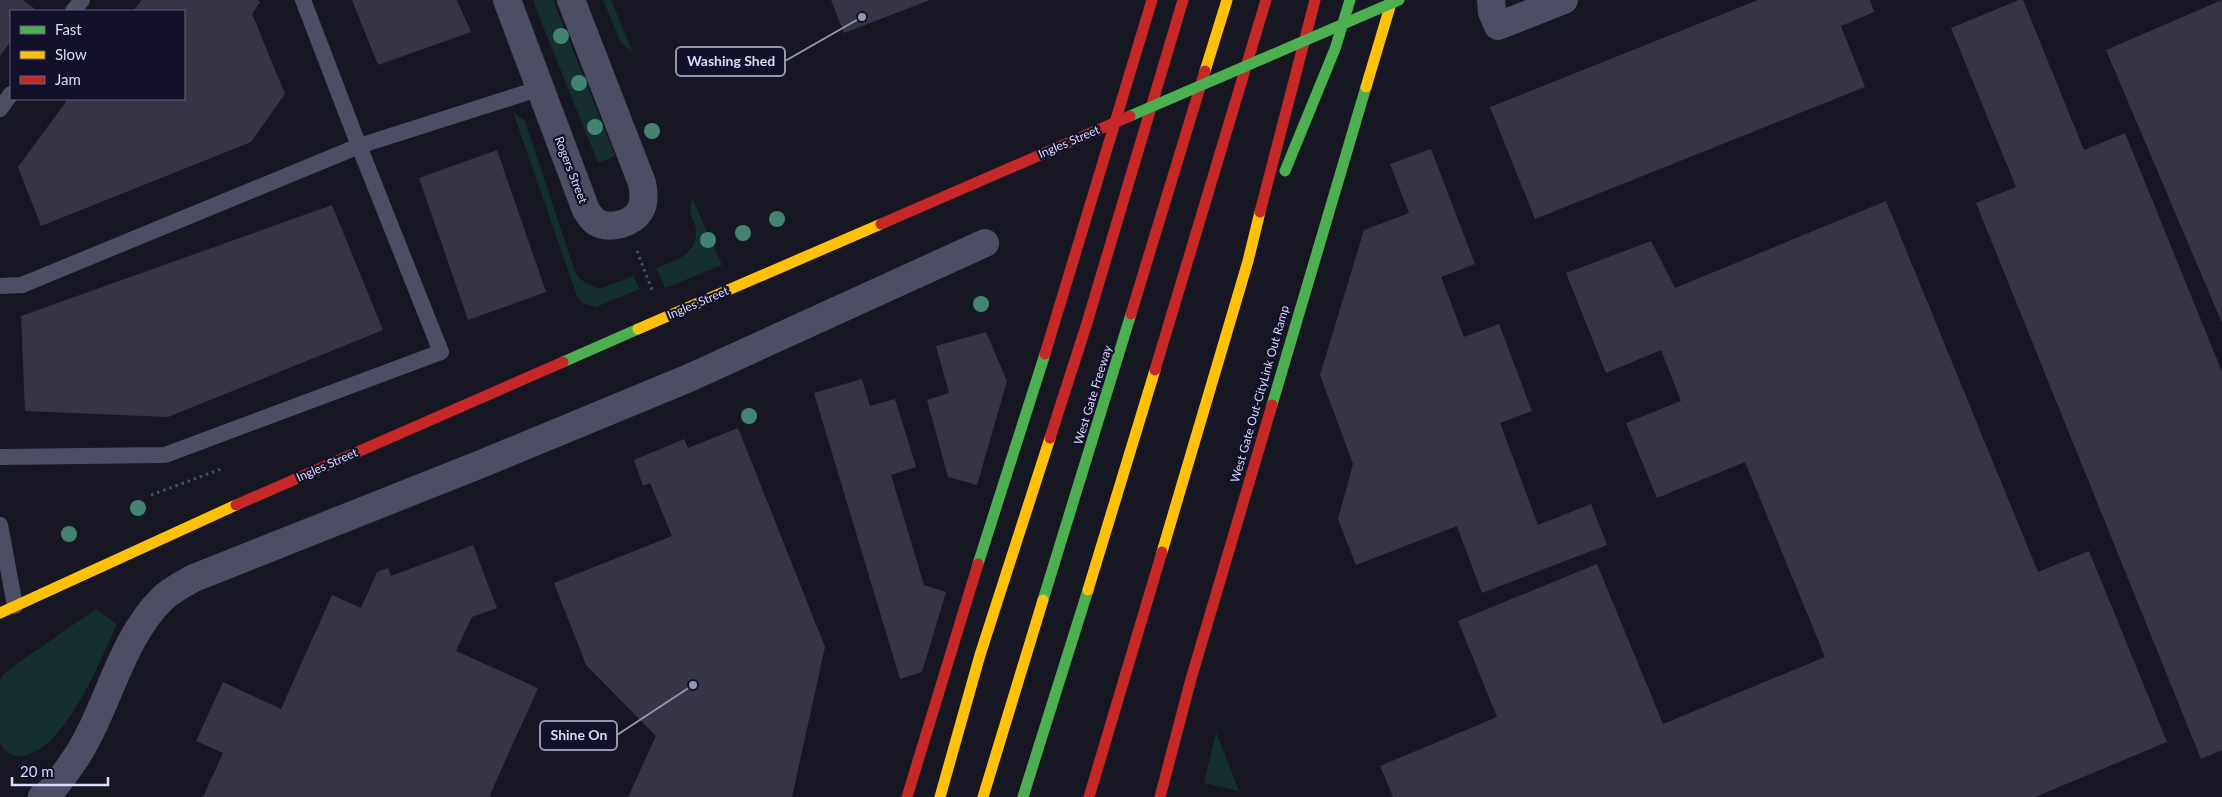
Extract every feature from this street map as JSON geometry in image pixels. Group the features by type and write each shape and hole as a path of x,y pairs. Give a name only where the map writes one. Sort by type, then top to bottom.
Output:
{"main road":[{"path":"907,797 924,733 1047,347 1152,0"},
{"path":"940,797 980,655 1088,323 1183,0"},
{"name":"West Gate Freeway","path":"983,797 1227,0"},
{"path":"1023,797 1118,494 1266,0"},
{"path":"1089,797 1248,261 1303,41 1316,0"},
{"path":"1248,261 1335,49 1350,0"},
{"name":"West Gate Out-CityLink Out Ramp","path":"1160,797 1196,660 1392,0"},
{"name":"Ingles Street","path":"0,613 174,532 1398,0"}],"street":[{"name":"Rogers Street","path":"507,0 590,215 597,222 609,226 630,220 639,211 643,202 642,183 571,0"},
{"path":"1490,0 1492,12 1498,26 1564,0"},
{"path":"42,797 62,778 75,760 134,639 147,618 162,598 183,584 689,378 985,243"}],"lane":[{"path":"0,457 165,455 441,352 303,0"},
{"path":"0,286 22,285 360,146 541,88"},
{"path":"0,109 10,95"},
{"path":"0,525 15,606"}],"path":[{"path":"150,495 224,468"}],"green space":[{"path":"553,0 615,156 598,163 533,1"},
{"path":"603,0 611,0 633,53 621,43"},
{"path":"513,112 525,121 575,272 581,280 599,289 633,276 640,289 596,307 582,303 577,296"},
{"path":"692,198 722,265 665,288 656,268 688,252 695,241 696,228 690,210"},
{"path":"96,609 117,624 91,681 79,702 52,739 37,751 21,756 9,753 3,749 0,743 0,681 3,675"},
{"path":"1216,732 1239,791 1204,783"}],"building":[{"path":"0,0 23,0 35,9 10,10 10,42 0,56"},
{"path":"142,0 257,0 260,2 252,14 285,94 251,142 41,226 18,167 67,100 185,100 185,10 134,10"},
{"path":"352,0 457,0 471,32 378,65"},
{"path":"831,0 930,0 844,33"},
{"path":"1758,0 1870,0 1874,12 1841,26 1865,87 1535,219 1490,107"},
{"path":"2023,0 2084,150 2125,133 2222,372 2222,750 2201,759 1976,203 2016,187 1951,28"},
{"path":"2222,0 2222,323 2106,50"},
{"path":"1431,149 1475,264 1441,277 1464,337 1499,324 1532,411 1500,423 1538,525 1591,504 1607,545 1482,593 1457,526 1356,565 1338,519 1353,464 1320,375 1364,230 1409,213 1390,164"},
{"path":"497,150 546,292 468,320 419,178"},
{"path":"1886,201 2038,572 2089,551 2167,742 2035,797 1393,797 1380,766 1497,717 1458,621 1597,564 1663,724 1825,657 1745,462 1657,498 1626,423 1681,401 1661,350 1606,373 1566,273 1651,241 1675,288"},
{"path":"332,205 383,330 168,417 25,411 21,316"},
{"path":"986,332 1007,381 977,485 948,477 927,400 949,393 936,346"},
{"path":"862,379 870,406 895,399 916,467 891,475 924,585 946,592 922,672 900,679 814,393"},
{"path":"738,428 825,647 792,797 628,797 656,736 586,665 554,583 672,536 650,483 643,486 634,460 684,439 688,448"},
{"path":"473,545 497,608 472,617 456,651 538,688 489,797 203,797 223,753 196,741 223,682 281,709 332,595 361,608 377,572 388,568 391,576"}],"traffic: fast":[{"path":"1285,171 1335,49 1350,0"},
{"path":"1130,116 1399,0"},
{"path":"1272,405 1366,87"},
{"path":"1043,600 1131,314"},
{"path":"563,362 638,329"},
{"path":"978,564 1045,354"},
{"path":"1023,797 1088,590"}],"traffic: slow":[{"path":"1205,71 1227,0"},
{"path":"1366,87 1392,0"},
{"path":"1162,552 1248,261 1260,212"},
{"path":"638,329 881,224"},
{"path":"1088,590 1155,370"},
{"path":"940,797 980,655 1050,438"},
{"path":"0,613 236,505"},
{"path":"983,797 1043,600"}],"traffic: jam":[{"path":"1045,354 1152,0"},
{"path":"1050,438 1087,323 1183,0"},
{"path":"1155,370 1266,0"},
{"path":"1260,212 1315,0"},
{"path":"1131,314 1205,71"},
{"path":"881,224 1130,116"},
{"path":"236,505 563,362"},
{"path":"1160,797 1191,679 1272,405"},
{"path":"1089,797 1162,552"},
{"path":"907,797 978,564"}],"place":[{"name":"Washing Shed","path":"862,17"},
{"name":"Shine On","path":"693,685"}]}
